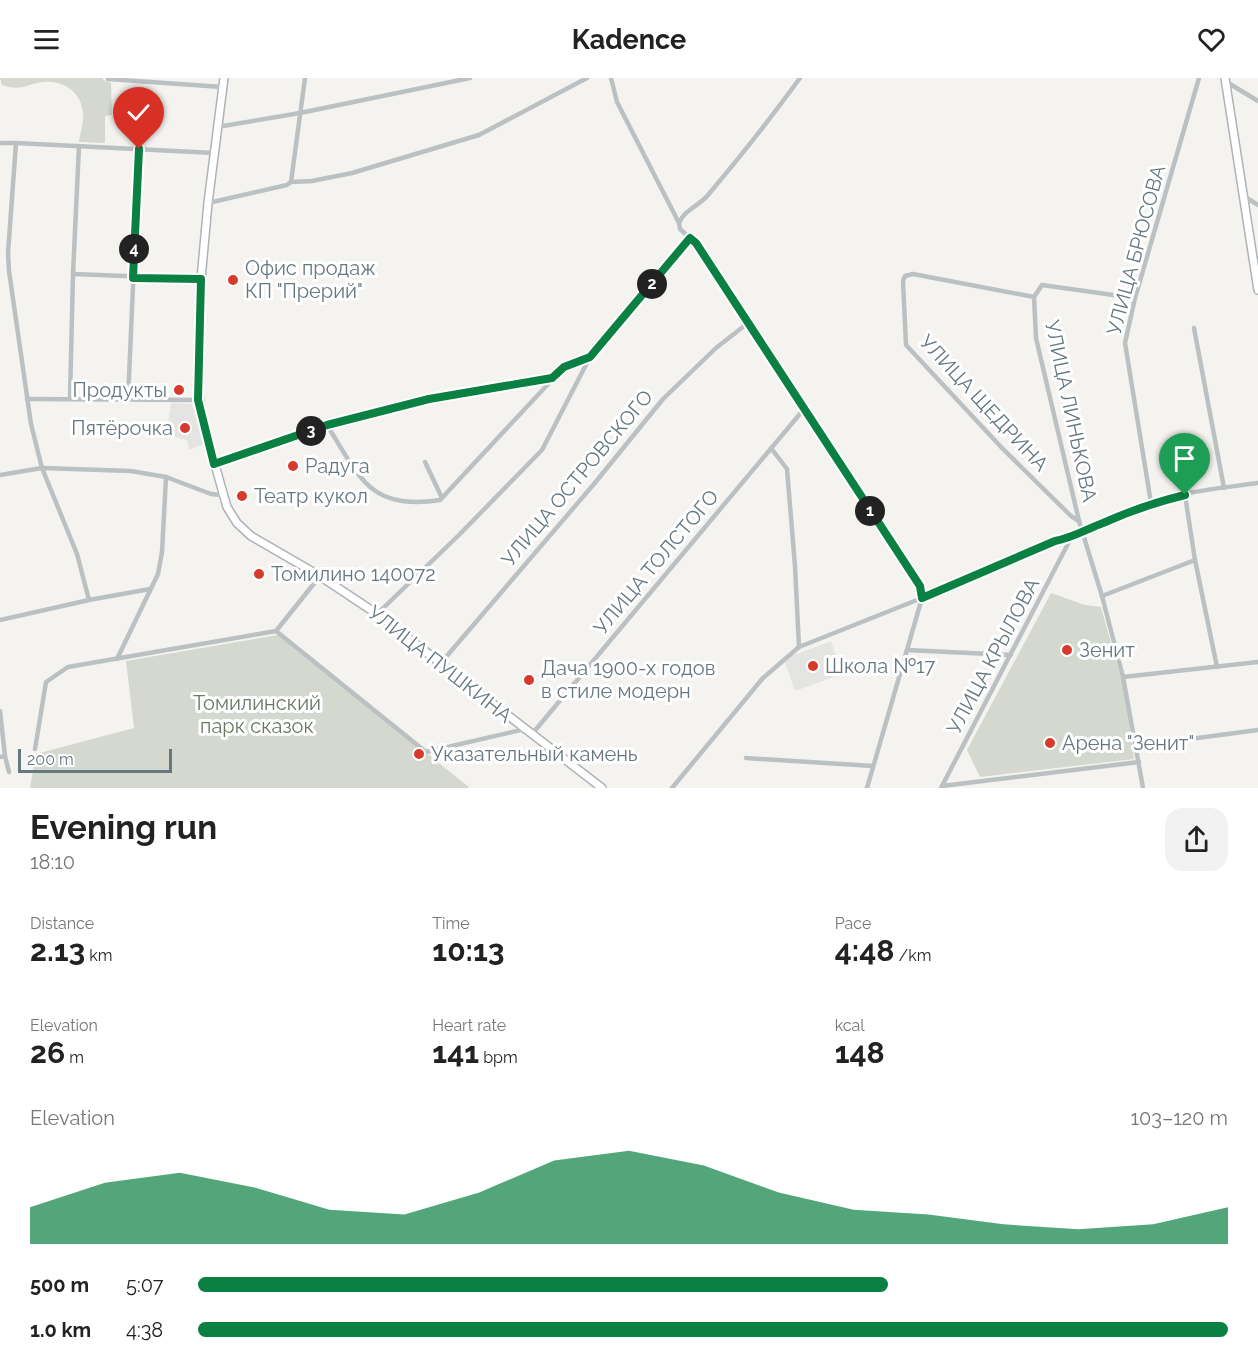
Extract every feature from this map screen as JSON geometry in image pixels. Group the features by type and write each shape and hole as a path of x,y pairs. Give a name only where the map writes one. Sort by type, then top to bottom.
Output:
{"main road":[{"name":"УЛИЦА ПУШКИНА","path":"224,78 201,279 198,400 223,497 231,515 243,530 320,576 377,614 602,788"},
{"path":"1225,79 1258,290"}],"street":[{"path":"291,182 305,78"},
{"path":"217,127 300,113 470,78"},
{"path":"208,202 287,185 291,182 312,181 351,173 479,135 587,78"},
{"path":"612,78 617,102 680,229 692,240 748,323 920,586 922,598 867,788"},
{"path":"679,223 688,210 712,190 800,78"},
{"name":"УЛИЦА БРЮСОВА","path":"1151,503 1125,343 1135,298 1199,78"},
{"path":"108,79 222,87"},
{"path":"1225,79 1258,101"},
{"path":"0,143 214,153"},
{"path":"16,143 8,253 27,399 42,468 77,554 89,600"},
{"path":"70,398 79,146"},
{"path":"128,400 139,149"},
{"path":"1245,197 1258,205"},
{"path":"377,614 542,450 590,357 692,240"},
{"path":"73,274 201,279"},
{"name":"УЛИЦА ЩЕДРИНА","path":"1034,297 913,274 905,276 903,281 906,345 1002,448 1071,516 1079,521"},
{"name":"УЛИЦА ЛИНЬКОВА","path":"1135,298 1041,285 1034,297 1036,338 1079,521 1123,677 1143,788"},
{"name":"УЛИЦА ОСТРОВСКОГО","path":"440,664 594,484 663,399 716,348 748,323"},
{"path":"1194,328 1224,488"},
{"path":"327,425 349,460 372,490 391,500 419,503 440,500 541,394 552,378 564,367 590,357"},
{"path":"214,464 327,425 429,399 552,378"},
{"path":"27,399 198,400"},
{"name":"УЛИЦА ТОЛСТОГО","path":"532,734 804,409"},
{"path":"771,448 786,470 795,566 799,646"},
{"path":"425,462 442,498"},
{"path":"0,475 42,468 130,471 166,477 223,497"},
{"path":"117,659 159,574 166,477"},
{"path":"672,788 763,678 799,646 922,598 1055,541 1071,538 1082,531 1151,503 1258,483"},
{"path":"1185,495 1195,560 1217,667"},
{"name":"УЛИЦА КРЫЛОВА","path":"941,787 1071,538"},
{"path":"1102,596 1195,560"},
{"path":"35,749 46,682 68,667 276,632 320,576"},
{"path":"0,620 150,589"},
{"path":"276,632 426,752 525,729"},
{"path":"907,650 1011,655"},
{"path":"1123,677 1258,662"},
{"path":"0,711 2,756 9,772"},
{"path":"1137,746 1258,730"},
{"path":"746,758 873,765"},
{"path":"941,787 1139,762"}],"shaded area":[{"path":"171,403 192,404 205,444 189,450 187,440 166,435"},
{"name":"Школа №17","path":"831,641 842,674 795,691 784,659"}],"green space":[{"path":"0,78 103,78 111,83 112,115 105,116 105,143 79,142 82,106 75,93 64,85 43,82 20,88 9,87 2,85"},
{"name":"Зенит","path":"1051,593 1085,605 1101,607 1125,693 1134,759 980,777 967,750"},
{"name":"Томилинский парк сказок","path":"278,635 469,787 30,788 36,754 134,728 126,661"}],"place":[{"name":"Офис продаж КП \"Прерий\"","path":"233,280"},
{"name":"Продукты","path":"179,390"},
{"name":"Пятёрочка","path":"185,428"},
{"name":"Радуга","path":"293,466"},
{"name":"Театр кукол","path":"242,496"},
{"name":"Томилино 140072","path":"259,574"},
{"name":"Зенит","path":"1067,650"},
{"name":"Школа №17","path":"813,666"},
{"name":"Дача 1900-х годов в стиле модерн","path":"529,680"},
{"name":"Арена \"Зенит\"","path":"1050,743"},
{"name":"Указательный камень","path":"419,754"}],"route":[{"path":"139,149 133,278 201,279 198,400 214,464 327,425 429,399 552,378 564,367 590,357 690,238 696,243 920,586 922,598 1151,503 1185,495"}]}
